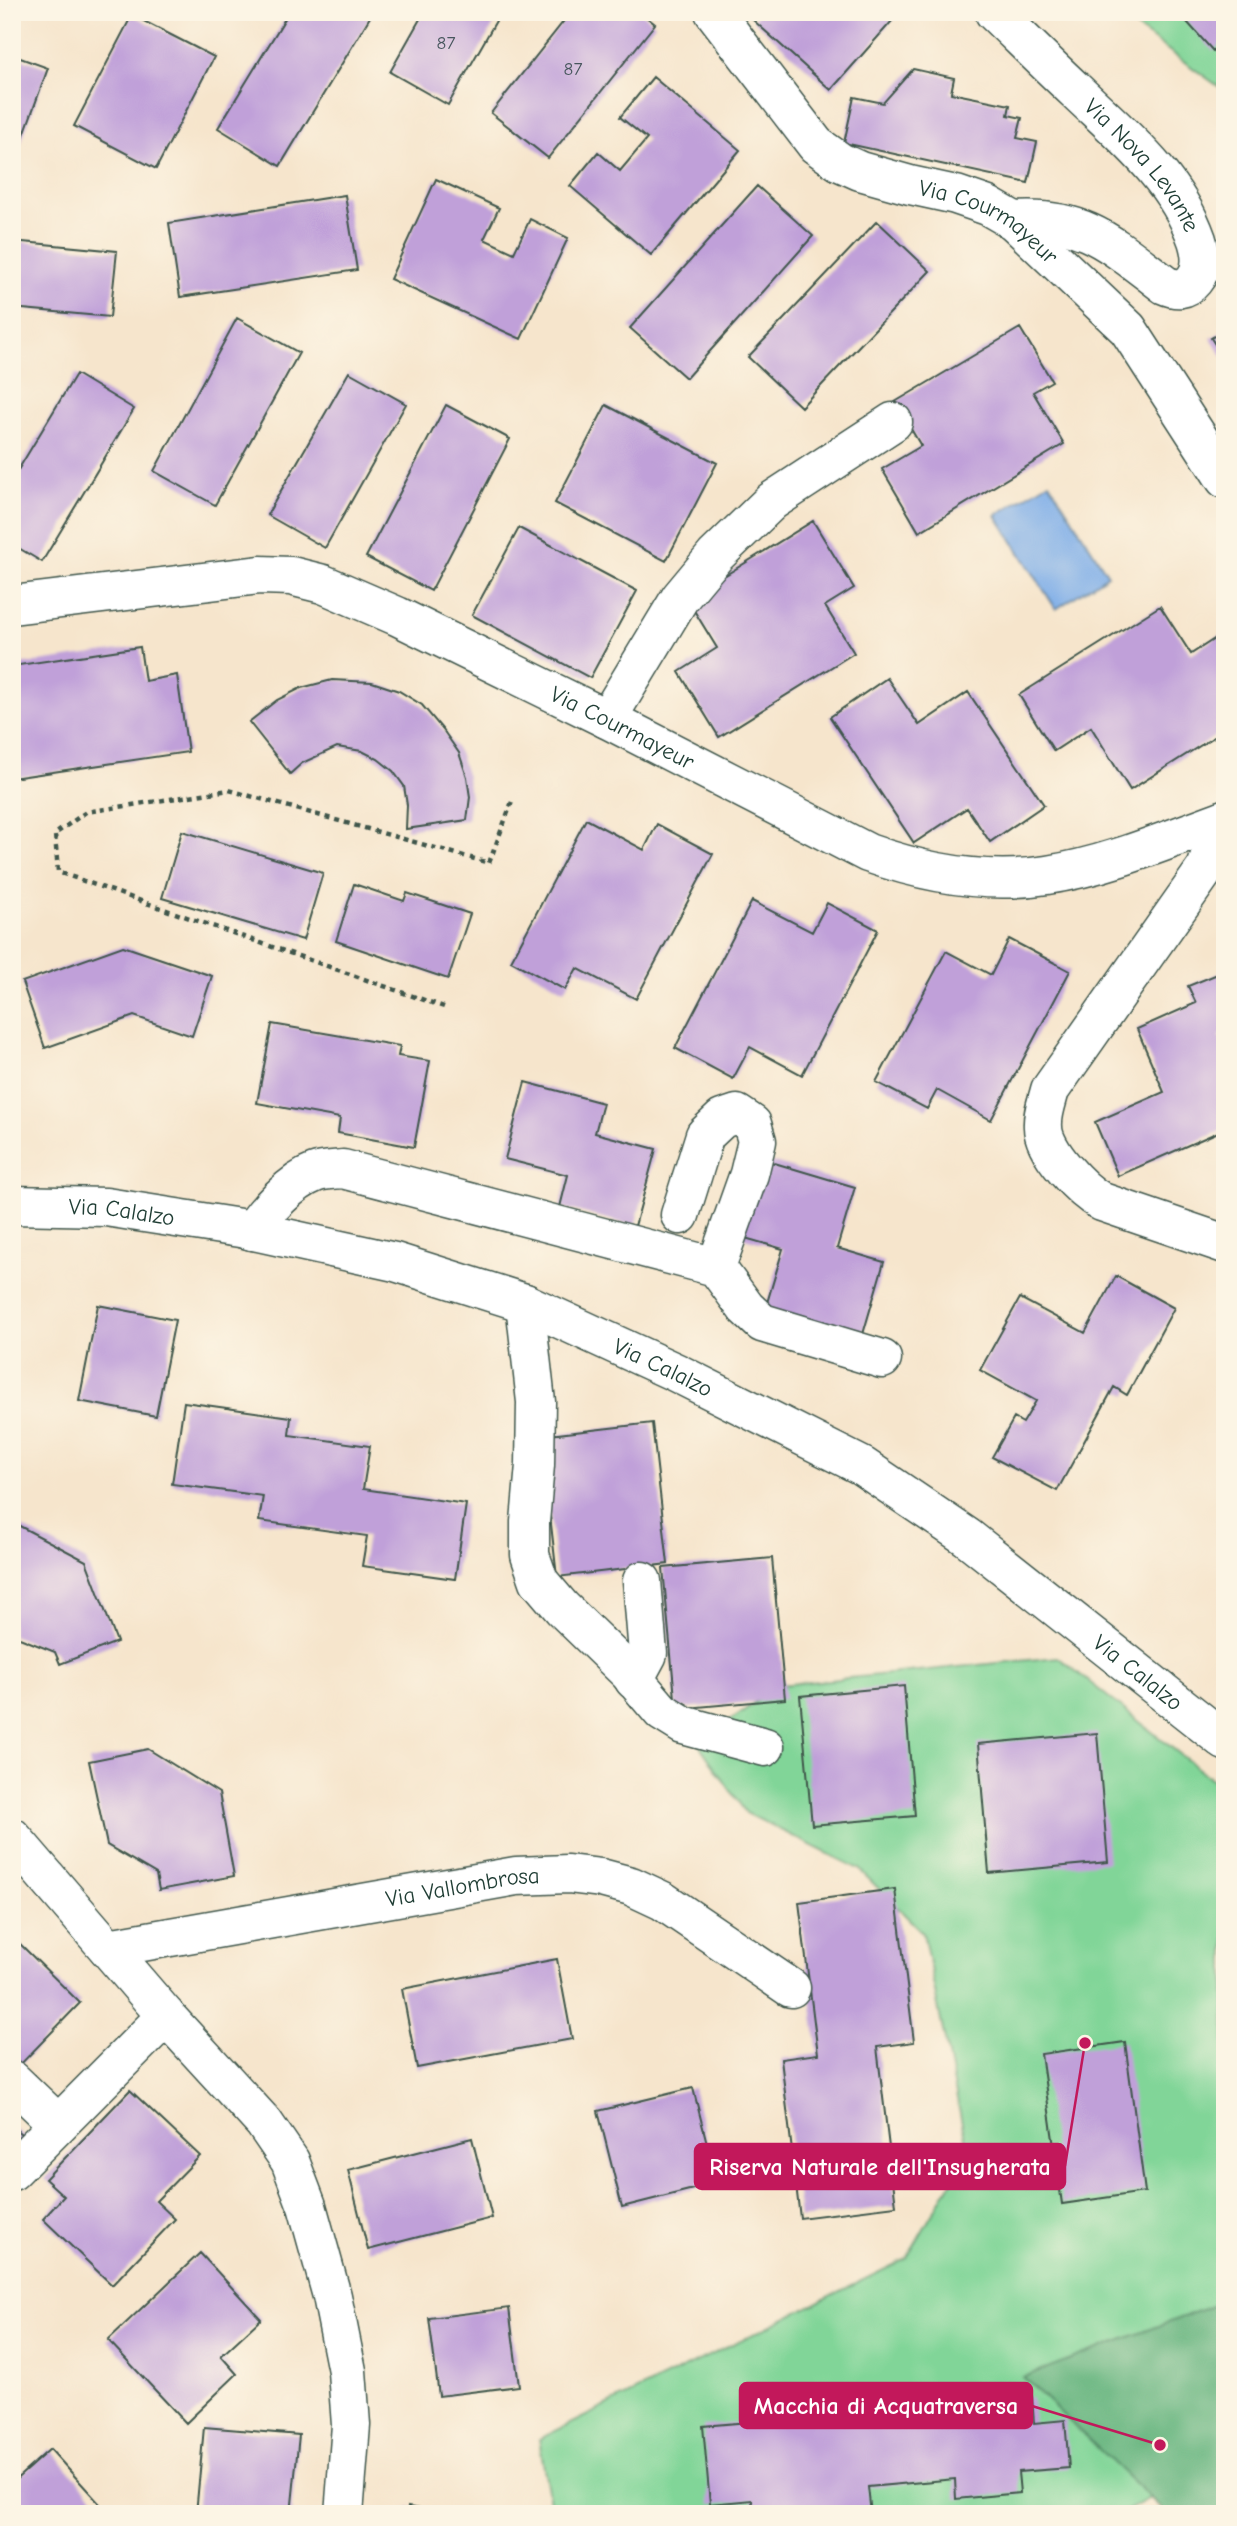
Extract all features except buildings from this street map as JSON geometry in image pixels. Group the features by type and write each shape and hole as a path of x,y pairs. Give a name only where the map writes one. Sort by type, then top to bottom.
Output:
{"street":[{"name":"Via Courmayeur","path":"714,12 816,145 840,162 860,171 956,195 988,206 1014,221 1128,329 1225,479"},
{"name":"Via Nova Levante","path":"994,12 1151,163 1187,215 1201,256 1200,269 1186,287 1172,288 1092,233 1054,220 1014,221"},
{"path":"607,719 680,598 715,556 772,501 893,422"},
{"name":"Via Courmayeur","path":"12,605 260,575 291,576 323,584 397,616 607,719 868,853 895,863 953,876 1013,878 1074,870 1224,820"},
{"path":"1224,820 1206,868 1050,1090 1042,1130 1049,1149 1089,1195 1102,1202 1225,1244"},
{"path":"680,1215 705,1135 722,1119 737,1115 752,1124 757,1141 749,1174 716,1267"},
{"path":"252,1231 278,1197 313,1174 343,1169 716,1267 746,1308 762,1323 882,1359"},
{"name":"Via Calalzo","path":"12,1205 106,1208 252,1231 395,1262 525,1303 677,1373 862,1466 967,1537 1225,1741"},
{"path":"525,1303 536,1402 530,1555 539,1581 662,1712 683,1725 765,1747"},
{"path":"634,1680 648,1654 642,1581"},
{"path":"12,1837 166,2016 264,2123 290,2161 332,2296 347,2371 351,2425 344,2514"},
{"name":"Via Vallombrosa","path":"108,1948 516,1876 568,1874 617,1882 663,1901 791,1988"},
{"path":"12,2171 166,2016"},
{"path":"12,2080 58,2124"}],"path":[{"path":"444,1007 58,872 55,834 86,812 229,790 489,863 513,799"}],"green space":[{"path":"1115,12 1225,12 1225,91"},
{"path":"1058,1657 1225,1790 1225,2477 1216,2461 1121,2514 552,2514 539,2439 906,2259 968,2153 923,1933 859,1869 746,1813 698,1743 780,1685"},
{"path":"1225,2301 1225,2514 1167,2514 1023,2377"}],"water":[{"path":"1049,482 1108,575 1056,609 996,515"}],"place":[{"name":"Riserva Naturale dell'Insugherata","path":"1085,2043"},
{"name":"Macchia di Acquatraversa","path":"1160,2445"}]}
